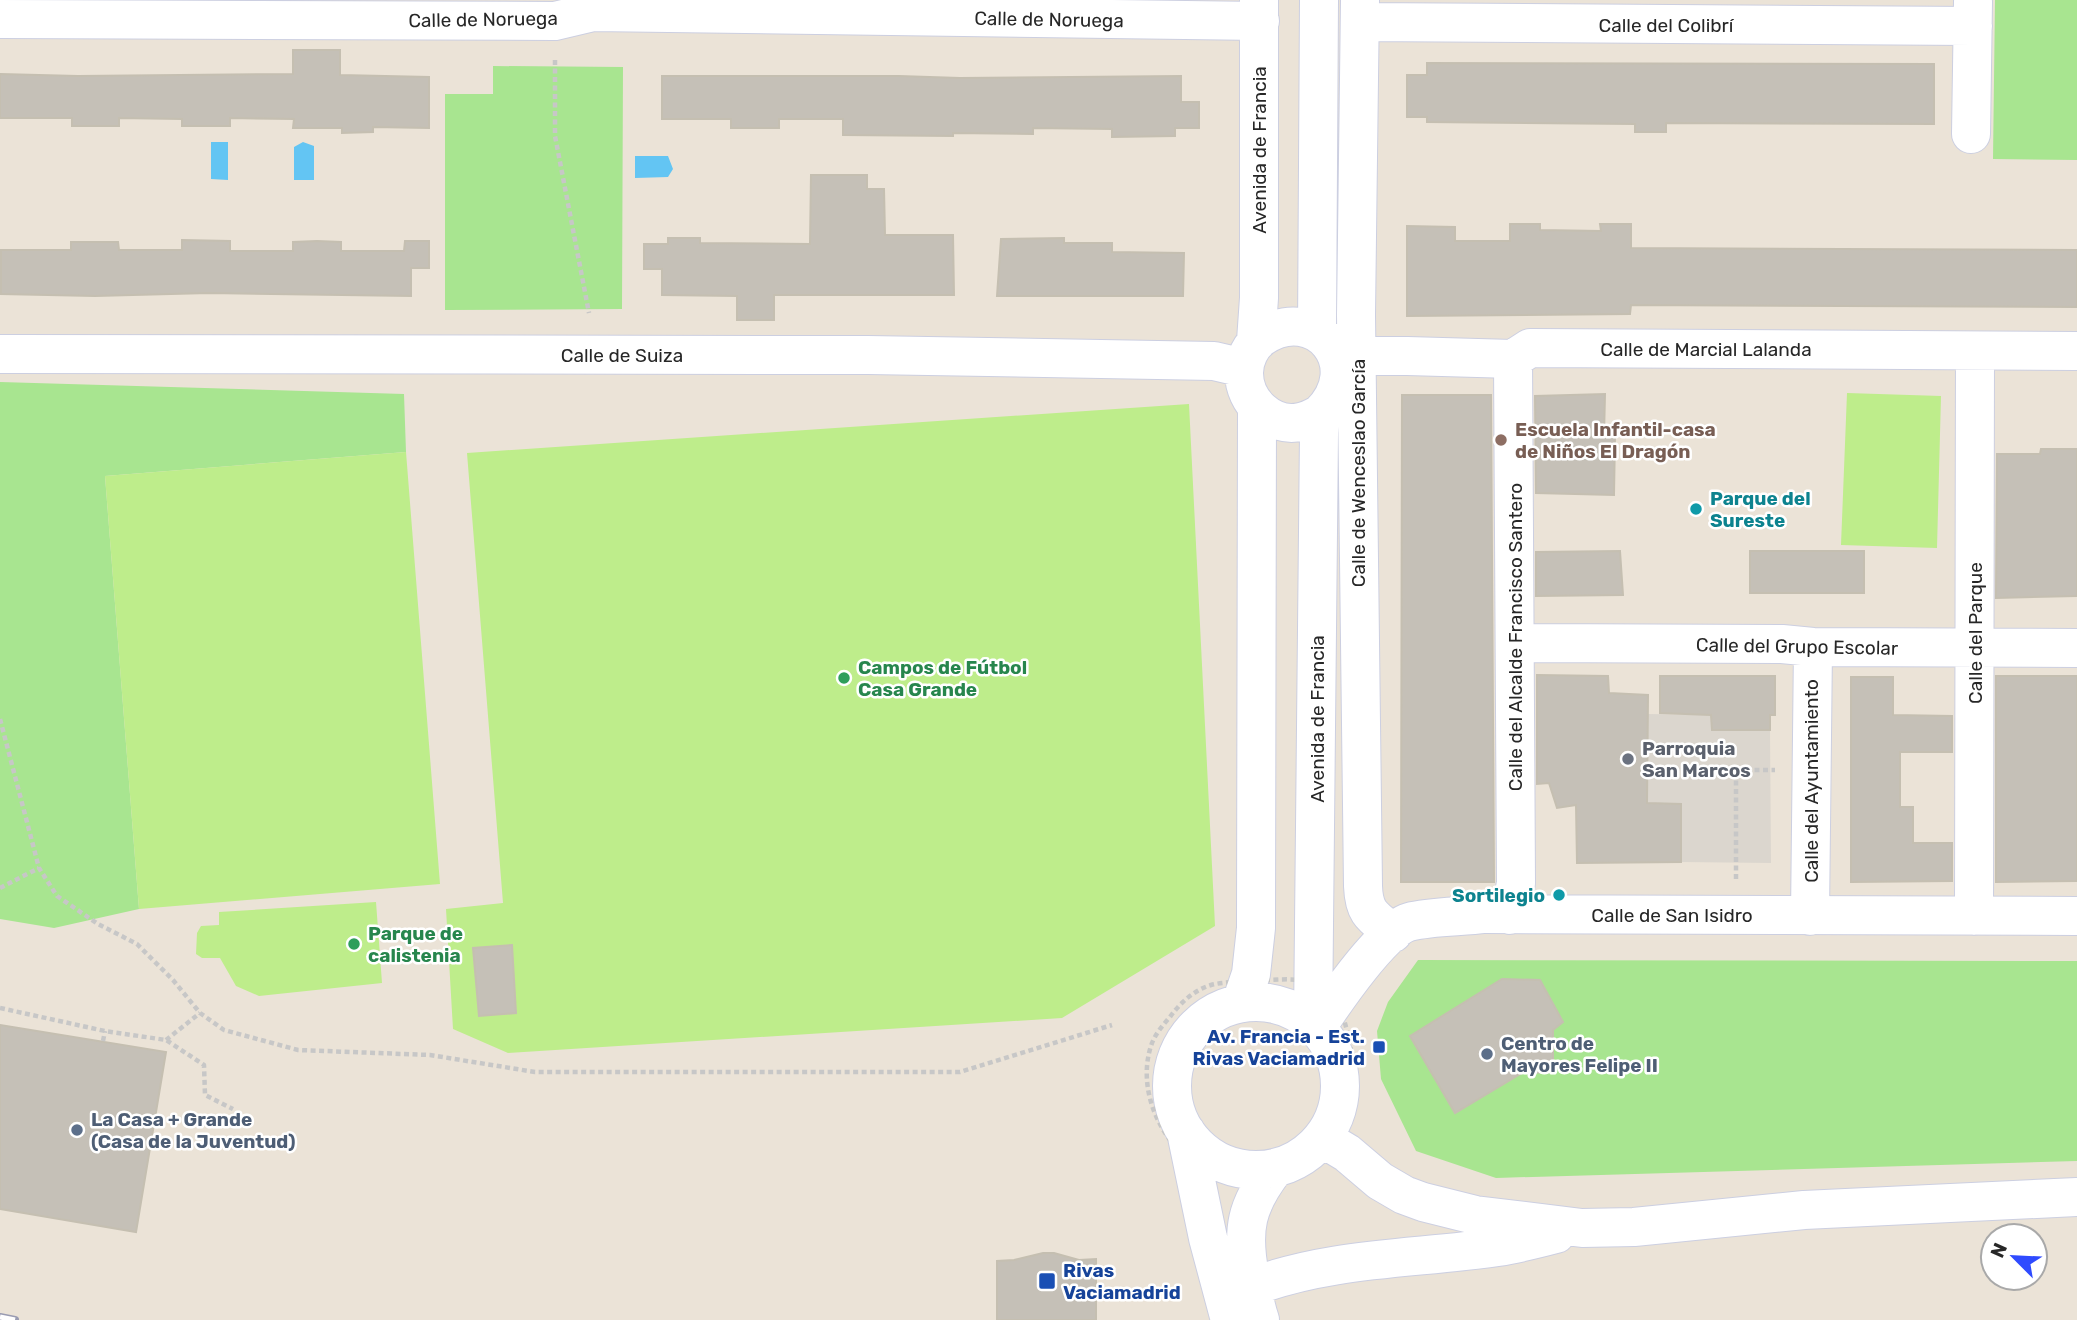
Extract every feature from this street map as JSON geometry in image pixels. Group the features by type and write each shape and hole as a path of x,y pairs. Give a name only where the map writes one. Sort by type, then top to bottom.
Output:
{"street":[{"path":"1257,409 1276,420 1299,423 1320,414 1331,403 1338,389 1340,374 1319,0"},
{"name":"Calle de Noruega","path":"0,19 555,21 593,6 1260,11"},
{"name":"Avenida de Francia","path":"1245,992 1256,928 1257,409 1244,383 1259,298 1260,11"},
{"name":"Calle de Wenceslao García","path":"1360,11 1338,349 1364,903 1369,914 1393,933"},
{"name":"Calle del Colibrí","path":"1360,11 1973,13"},
{"path":"1972,134 1973,13"},
{"path":"1250,355 1275,328 1296,326 1338,349"},
{"name":"Calle de Marcial Lalanda","path":"1338,349 1513,359 1530,348 2077,351"},
{"name":"Calle del Parque","path":"1974,916 1975,351"},
{"name":"Calle de Suiza","path":"0,354 868,355 1214,361 1250,355"},
{"name":"Calle del Alcalde Francisco Santero","path":"1510,915 1516,883 1513,359"},
{"name":"Avenida de Francia","path":"1320,414 1320,1008"},
{"name":"Calle del Grupo Escolar","path":"1516,643 2077,648"},
{"name":"Calle del Ayuntamiento","path":"1810,916 1812,647"},
{"name":"Calle de San Isidro","path":"1320,1008 1407,922 1485,914 2077,916"},
{"path":"1230,1320 1208,1238 1190,1148 1177,1115 1173,1097 1174,1068 1181,1050 1202,1021 1245,992 1261,1002 1280,1005 1297,1012 1320,1008 1340,1074 1335,1114 1327,1140 1269,1176 1248,1216 1244,1245 1256,1303"},
{"path":"1327,1140 1380,1181 1423,1202 1475,1215 1582,1228 1634,1227 1804,1210 2077,1197"},
{"path":"1190,1148 1203,1151 1225,1164 1269,1176"},
{"path":"1256,1303 1284,1275 1399,1257 1499,1247 1582,1228"}],"path":[{"path":"555,60 555,136 589,313"},
{"path":"0,719 39,868 57,896 98,924 137,944 173,980 200,1013 224,1030 298,1050 429,1055 535,1072 960,1072 1112,1025"},
{"path":"1736,887 1736,770 1786,770"},
{"path":"0,888 39,868"},
{"path":"1211,985 1320,1008 1343,1012 1349,1039 1353,1085 1350,1110 1327,1140 1321,1155 1296,1173 1269,1176 1246,1184 1212,1176 1190,1148 1175,1147 1162,1128 1153,1106 1148,1088 1148,1068 1153,1042 1177,1006 1189,996 1211,985"},
{"path":"0,1008 106,1031 166,1040 204,1065 205,1094 233,1109"},
{"path":"166,1040 200,1013"},
{"path":"103,1041 106,1031"}],"green space":[{"path":"1995,0 2077,0 2077,160 1993,159"},
{"path":"493,66 623,67 622,309 445,310 445,94 493,94"},
{"path":"0,382 404,394 406,452 105,476 139,909 54,928 0,919"},
{"path":"1847,393 1941,396 1937,548 1841,545"},
{"name":"Campos de Fútbol Casa Grande","path":"1189,404 1215,926 1062,1018 508,1053 453,1029 446,909 503,903 467,453"},
{"path":"406,452 440,884 139,909 105,476"},
{"path":"376,902 382,983 259,996 236,986 220,958 202,958 196,954 197,933 201,926 219,925 219,912"},
{"path":"1418,960 2077,961 2077,1161 1496,1178 1416,1151 1381,1079 1377,1031 1388,1002"}],"shaded area":[{"path":"1648,714 1711,715 1712,730 1770,730 1771,863 1681,862 1681,804 1647,804"}],"water":[{"path":"211,142 228,142 228,180 211,179"},
{"path":"303,142 314,146 314,180 294,180 294,147"},
{"path":"635,156 668,156 673,169 668,177 635,178"}],"building":[{"path":"293,50 340,50 340,75 429,77 429,128 373,127 373,132 342,133 342,128 293,128 294,119 230,118 230,126 182,126 182,119 119,118 119,126 72,126 72,118 0,118 0,74 293,74"},
{"path":"1427,63 1934,64 1934,124 1666,123 1666,132 1635,132 1635,124 1427,122 1427,117 1407,117 1407,75 1427,75"},
{"path":"662,76 1181,76 1181,102 1199,102 1199,128 1175,128 1175,136 1112,137 1112,129 1033,128 1033,134 843,135 843,119 779,119 779,128 731,128 731,119 662,119"},
{"path":"811,175 867,175 867,189 884,189 885,235 953,235 954,295 774,295 774,320 737,320 737,296 662,295 662,269 644,269 644,244 668,244 668,238 700,238 700,243 810,244"},
{"path":"1510,224 1540,224 1540,230 1601,231 1600,224 1631,224 1631,248 2077,250 2077,307 1631,305 1630,314 1407,316 1407,226 1455,227 1455,241 1510,241"},
{"path":"1064,238 1064,243 1112,243 1112,252 1184,253 1183,296 997,296 1001,239"},
{"path":"182,240 230,241 230,251 293,251 293,242 317,241 341,242 341,251 404,251 405,241 429,241 429,268 411,268 411,296 1,294 1,250 71,250 71,242 118,242 119,250 182,250"},
{"path":"1605,394 1604,436 1615,436 1614,495 1536,493 1535,396"},
{"path":"1402,395 1491,395 1494,882 1401,882"},
{"path":"2041,449 2077,449 2077,596 1996,598 1997,454 2040,454"},
{"path":"1620,551 1623,595 1536,596 1536,552"},
{"path":"1750,551 1864,551 1864,593 1750,593"},
{"path":"1537,675 1608,676 1609,693 1648,695 1647,803 1681,804 1681,862 1577,863 1576,805 1557,808 1549,783 1537,784"},
{"path":"1660,676 1775,676 1775,715 1770,715 1770,730 1712,730 1711,715 1660,713"},
{"path":"1996,676 2077,676 2077,881 1996,882"},
{"path":"1851,677 1893,677 1893,715 1952,716 1952,752 1900,752 1900,807 1913,807 1913,843 1952,843 1952,881 1851,882"},
{"path":"512,945 516,1013 479,1016 473,948"},
{"name":"Centro de Mayores Felipe II","path":"1502,979 1540,980 1563,1022 1553,1030 1553,1072 1522,1073 1455,1113 1410,1036"},
{"name":"La Casa + Grande (Casa de la Juventud)","path":"0,1025 166,1052 136,1232 0,1209"},
{"name":"Rivas Vaciamadrid","path":"1043,1253 1079,1260 1096,1259 1096,1320 997,1320 997,1261"}],"railway":[{"path":"0,1317 15,1320"}],"place":[{"name":"Escuela Infantil-casa de Niños El Dragón","path":"1501,440"},
{"name":"Parque del Sureste","path":"1696,509"},
{"name":"Campos de Fútbol Casa Grande","path":"844,678"},
{"name":"Parroquia San Marcos","path":"1628,759"},
{"name":"Sortilegio","path":"1559,895"},
{"name":"Parque de calistenia","path":"354,944"},
{"name":"Av. Francia - Est. Rivas Vaciamadrid","path":"1379,1047"},
{"name":"Centro de Mayores Felipe II","path":"1487,1054"},
{"name":"La Casa + Grande (Casa de la Juventud)","path":"77,1130"},
{"name":"Rivas Vaciamadrid","path":"1047,1281"}]}
